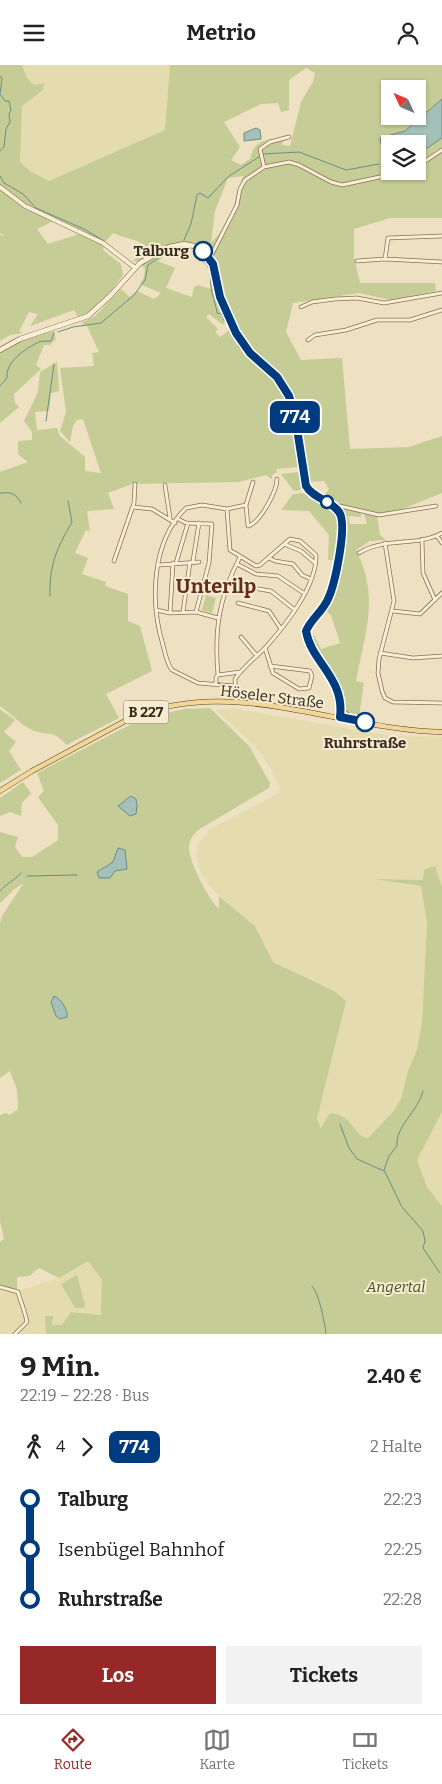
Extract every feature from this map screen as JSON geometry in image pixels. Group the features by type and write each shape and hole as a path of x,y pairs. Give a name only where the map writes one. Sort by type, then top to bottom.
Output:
{"main road":[{"path":"0,349 20,339 88,316 110,296 134,267 169,247 184,244 199,249 210,259 216,270 220,297 236,333 250,353 277,377 289,396 295,416 306,486 313,494 336,508 342,522 338,572 328,600 306,631 310,643 333,680 341,711 340,717"},
{"name":"Höseler Straße","path":"0,791 32,771 143,713 177,704 236,703 340,717 399,729 442,732"},
{"path":"341,711 354,720"}],"street":[{"path":"264,165 260,149 267,143 288,137"},
{"path":"426,161 442,150"},
{"path":"210,259 237,205 244,180 264,165 289,162 299,165 331,182 342,185 381,177"},
{"path":"0,187 25,206 103,243 134,267"},
{"path":"385,259 388,238 442,236"},
{"path":"357,261 385,259 442,262"},
{"path":"301,307 312,302 335,299 357,298 384,303 442,293"},
{"path":"308,340 315,335 346,330 377,320 410,320 442,310"},
{"path":"253,482 246,505 246,523 251,525 266,508 277,484 277,479"},
{"path":"114,561 133,507 135,484"},
{"path":"165,485 170,519"},
{"path":"235,686 198,683 170,667 158,627 155,593 163,546 175,523 186,508 202,505 227,509 246,505"},
{"path":"336,508 340,506 379,515 436,506"},
{"path":"133,507 152,509 175,523"},
{"path":"227,509 230,550 240,557 260,565 290,539 300,541 316,555 311,579 305,594 295,610 265,648 240,671 235,686 236,703"},
{"path":"178,519 188,523 212,524 209,563 196,612"},
{"path":"170,613 174,563 188,523"},
{"path":"183,612 191,562 200,523"},
{"path":"359,553 385,543 422,539 442,533"},
{"path":"437,536 442,543"},
{"path":"422,539 423,573 435,600"},
{"path":"385,543 394,591 393,611 380,653 378,673 383,694 388,700 393,702 442,703"},
{"path":"284,544 301,551 315,563"},
{"path":"216,685 216,677 218,675 215,646 218,617 229,581 240,557"},
{"path":"269,558 293,564 302,575 311,579"},
{"path":"159,565 199,562"},
{"path":"237,563 256,574 278,576 305,594"},
{"path":"229,581 239,586 271,591 295,610"},
{"path":"393,611 420,614 442,593"},
{"path":"238,603 269,611 281,629"},
{"path":"156,610 170,613 196,612 218,617"},
{"path":"241,637 257,656"},
{"path":"265,648 270,665 273,673 299,689 305,690 310,682 312,676 310,671 270,665"},
{"path":"380,653 413,658 442,656"},
{"path":"218,675 240,671"},
{"path":"0,1287 18,1292 25,1308 27,1322 15,1334"}],"shaded area":[{"path":"22,65 170,65 165,130 49,181 30,171 20,162 22,106 43,90 43,83 34,85 27,78"},
{"path":"231,708 391,736 442,737 442,887 435,866 424,880 374,879 421,886 427,924 422,1022 417,1050 408,1071 401,1099 393,1112 368,1138 322,1130 317,1119 346,1001 334,991 273,962 255,926 212,889 201,873 196,857 198,844 210,829 278,794 280,789 271,769 255,746 216,710"},
{"path":"442,1112 442,1206 427,1187 417,1160"},
{"path":"88,1261 102,1280 102,1315 71,1312 62,1325 52,1325 46,1316 46,1334 0,1334 0,1287 17,1291 59,1278"}],"green space":[{"path":"0,65 22,65 27,78 34,85 44,83 43,90 22,106 20,162 30,171 49,181 165,130 170,65 442,65 442,99 426,113 426,80 381,80 381,125 412,125 405,131 391,135 381,135 380,138 381,180 426,180 426,149 442,138 442,218 390,218 354,229 354,257 360,283 435,283 436,291 391,300 359,293 293,303 286,332 301,360 342,358 350,449 409,447 442,436 442,493 383,517 361,511 361,517 348,516 350,524 367,524 364,514 377,516 380,535 386,540 370,541 356,550 363,567 369,600 366,631 356,681 364,683 359,717 347,711 333,671 309,637 314,635 321,649 340,643 331,615 323,608 341,560 328,560 329,535 309,511 281,510 293,494 305,493 335,510 337,504 324,496 329,489 324,481 306,482 296,417 285,384 251,350 238,333 232,315 222,297 216,262 205,251 181,242 169,246 139,262 133,261 147,247 135,240 113,233 105,242 103,250 121,264 123,275 98,304 79,318 74,310 30,326 38,314 29,312 19,331 23,333 10,335 0,341 0,235 5,236 0,233","holes":["306,68 315,73 313,82 301,102 290,146 282,145 284,138 266,140 258,144 252,152 250,159 241,165 231,160 240,147 224,122 261,104 278,103 281,112 289,110 289,80","243,176 228,220 211,243 215,211 228,178","56,220 79,234 48,244 37,229"]},
{"path":"175,247 158,261 175,268 166,288 192,297 194,287 198,285 211,289 208,269 203,262 194,257 195,249 211,264 218,298 229,319 223,325 209,314 206,317 218,329 215,332 220,337 227,332 231,324 234,333 284,390 293,417 299,467 276,469 277,472 272,475 272,479 266,475 238,482 132,484 108,493 114,509 87,511 90,531 86,530 75,553 88,558 82,574 106,582 105,586 128,594 128,621 140,626 152,671 106,694 119,718 66,745 54,735 37,732 28,728 0,706 0,472 28,462 18,454 18,441 32,440 32,432 24,421 38,392 40,372 57,362 59,391 51,393 49,411 35,412 37,430 57,428 60,436 85,457 85,471 101,473 83,419 77,420 73,426 70,442 60,431 66,412 60,368 94,366 92,353 99,352 87,326 81,323 95,316 121,289 130,297 137,291 154,299 161,293 140,284 144,277 145,269 141,265"},
{"path":"54,331 56,339 50,345 44,345 36,365 41,369 14,394 15,403 19,407 0,423 0,352 17,342"},
{"path":"299,472 304,488 297,491 293,490 281,474"},
{"path":"206,595 216,598 212,613 202,610"},
{"name":"Angertal","path":"210,708 249,746 270,783 269,788 198,830 193,836 189,848 192,862 210,898 219,909 219,896 255,926 273,962 334,991 346,1001 317,1119 321,1128 330,1113 338,1114 344,1117 359,1134 368,1138 393,1112 401,1099 408,1071 417,1050 422,1022 427,924 421,886 374,879 423,880 424,870 435,866 442,887 442,1112 417,1160 427,1187 442,1206 442,1334 46,1334 45,1316 53,1316 52,1325 62,1325 71,1312 101,1315 102,1280 88,1261 59,1278 39,1268 29,1276 17,1277 17,1291 0,1287 0,1242 4,1239 0,1221 0,1115 6,1113 10,1115 18,1109 17,1090 10,1071 0,1078 0,924 2,916 23,884 14,889 0,903 0,832 18,837 15,847 22,857 32,857 58,840 58,825 38,797 44,791 37,773 143,718 185,709"},
{"path":"0,709 15,720 4,732 16,742 9,751 21,770 0,783"},
{"path":"23,782 31,793 22,803 21,816 10,812 0,816 0,798"},
{"path":"77,1275 85,1305 84,1308 75,1308 61,1284"}],"water":[{"path":"442,99 442,138 426,149 426,135 391,135 405,131 412,125 426,125 426,113"},
{"path":"256,128 260,130 261,139 244,141 244,133"},
{"path":"131,796 136,799 137,806 136,814 130,816 118,806"},
{"path":"118,848 125,850 127,869 115,871 110,878 99,878 97,872 113,862"},
{"path":"54,996 64,1005 67,1017 60,1019 56,1016 51,1002"}],"waterway":[{"path":"0,76 2,78 0,94 5,101 9,101 11,110 4,147 0,151"},
{"path":"263,154 299,152 346,170 379,164"},
{"path":"184,240 191,224 197,195 200,193 208,198 229,176 259,157"},
{"path":"0,176 4,183 23,194 36,208 84,229 104,241"},
{"path":"58,332 73,327 101,323 134,295 145,280 148,265 172,249"},
{"path":"195,256 209,267 217,313 222,314 224,320"},
{"path":"231,332 239,347 252,361"},
{"path":"0,386 7,378 9,366 17,356 39,342 51,341 54,333"},
{"path":"46,421 54,364"},
{"path":"0,493 13,494 21,503"},
{"path":"50,596 51,575 55,557 72,522 68,501"},
{"path":"0,891 21,873"},
{"path":"27,876 77,875"},
{"path":"423,1091 417,1106 403,1125 397,1139 397,1146 389,1156 384,1170 402,1207 423,1231 425,1241 423,1248 440,1273"},
{"path":"340,1124 349,1148 357,1159 384,1171"},
{"path":"312,1286 319,1302 326,1334"}],"bus line":[{"name":"774","path":"203,251 216,270 220,297 236,333 250,353 277,377 289,396 295,416 304,483 309,491 336,508 342,518 338,572 335,583 328,600 306,631 310,643 333,680 342,707 340,717 365,722"}],"place":[{"name":"Talburg","path":"203,251"},
{"name":"Ruhrstraße","path":"365,722"}],"district":[{"name":"Unterilp","path":"216,586"}]}
